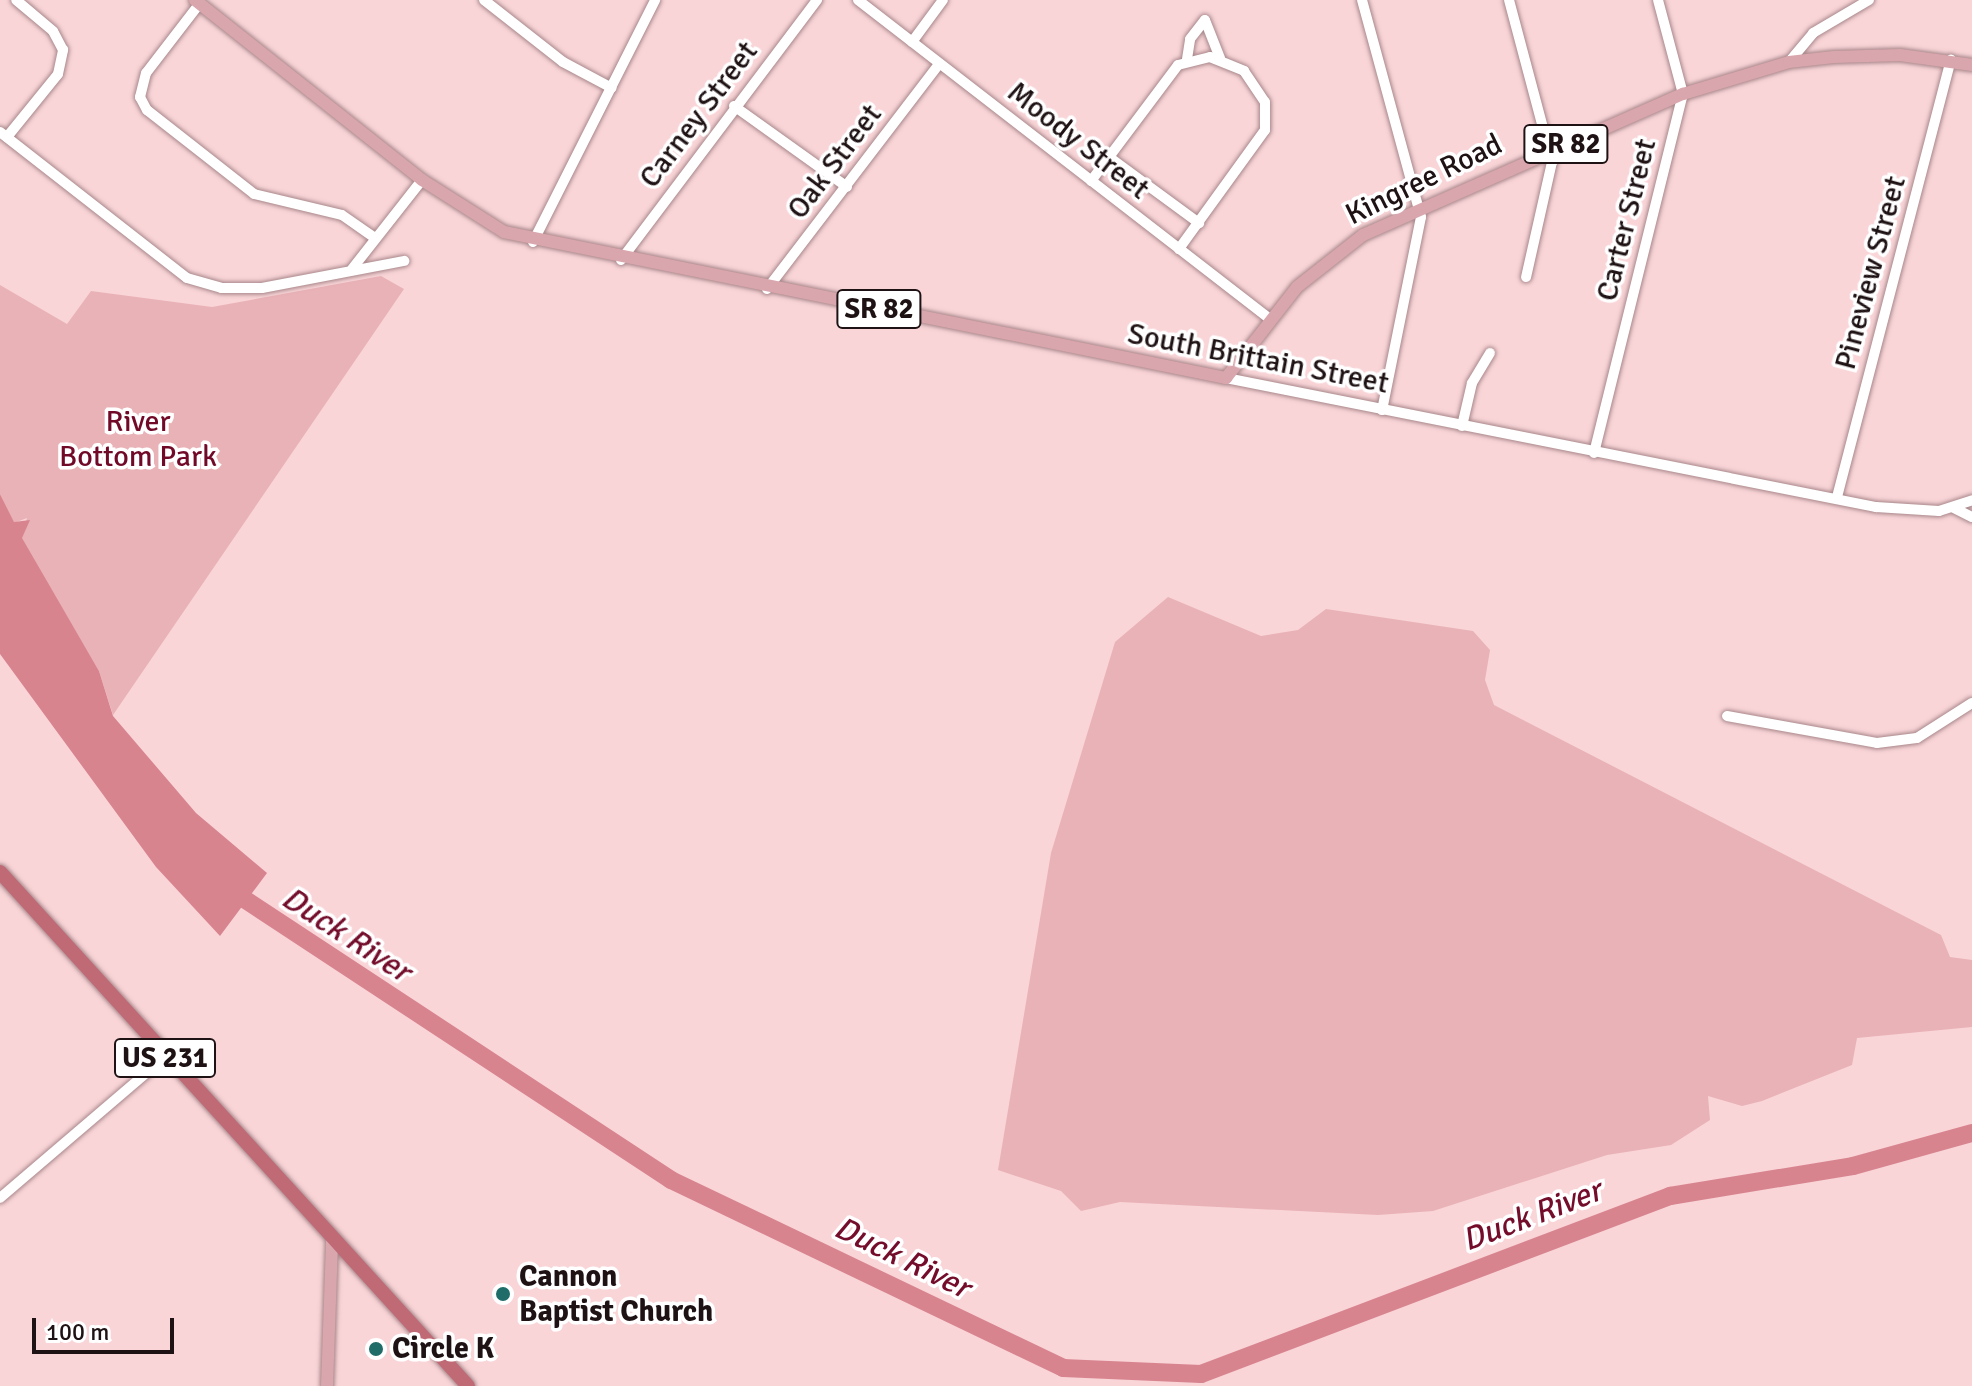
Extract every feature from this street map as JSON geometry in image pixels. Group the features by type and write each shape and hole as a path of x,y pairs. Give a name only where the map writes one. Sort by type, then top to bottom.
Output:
{"highway":[{"name":"US 231","path":"0,872 332,1241 468,1386"}],"main road":[{"name":"SR 82","path":"198,2 422,180 491,226 533,242"},
{"name":"Kingree Road","path":"1226,378 1270,319 1341,250 1418,205 1683,94 1789,62 1871,55 1951,60 1972,65"},
{"name":"South Brittain Street","path":"533,242 1226,378"},
{"path":"327,1386 332,1241"}],"street":[{"path":"16,0 53,31 63,50 58,74 3,135 187,278 221,288 262,288 404,261"},
{"path":"484,0 563,62 612,88"},
{"path":"533,242 655,0"},
{"name":"Carney Street","path":"621,260 734,106 817,0"},
{"name":"Moody Street","path":"858,0 1270,319"},
{"path":"912,42 943,0"},
{"path":"1362,0 1418,205 1420,239 1382,410"},
{"path":"1509,0 1550,150 1551,178 1526,277"},
{"path":"1659,4 1672,0"},
{"path":"1789,62 1813,33 1869,0"},
{"path":"198,2 146,73 140,97 147,110 254,194 331,211 375,238"},
{"name":"Carter Street","path":"1594,453 1683,94 1659,4"},
{"path":"1179,249 1260,141 1267,116 1253,81 1220,58 1205,20 1190,39 1187,59"},
{"path":"1091,181 1170,72 1187,59 1220,58"},
{"name":"Pineview Street","path":"1837,497 1951,60"},
{"name":"Oak Street","path":"767,289 939,64"},
{"path":"734,106 847,187"},
{"path":"1109,157 1199,223"},
{"path":"352,269 422,180"},
{"path":"1462,426 1472,383 1490,353"},
{"name":"South Brittain Street","path":"1226,378 1876,507 1954,508 1972,500"},
{"path":"1954,508 1972,517"},
{"path":"1727,716 1877,743 1917,738 1972,703"},
{"path":"0,1198 165,1057"}],"green space":[{"name":"River Bottom Park","path":"381,276 404,289 113,715 99,671 21,538 27,518 14,523 0,494 0,285 67,324 91,291 212,307"},
{"path":"1168,597 1261,636 1298,630 1326,609 1473,631 1490,650 1485,680 1494,705 1941,935 1950,957 1972,960 1972,1027 1857,1038 1852,1065 1762,1101 1742,1106 1708,1096 1710,1120 1671,1145 1607,1155 1433,1211 1378,1215 1120,1202 1081,1211 1061,1191 998,1170 1051,853 1115,642"}],"shaded area":[{"path":"0,494 14,522 30,520 22,538 99,671 113,716 196,813 267,873 220,936 156,867 0,654"}],"waterway":[{"name":"Duck River","path":"226,887 671,1180 1063,1368 1201,1374 1670,1196 1853,1166 1972,1133"}],"place":[{"name":"Cannon Baptist Church","path":"503,1294"},
{"name":"Circle K","path":"376,1349"}]}
